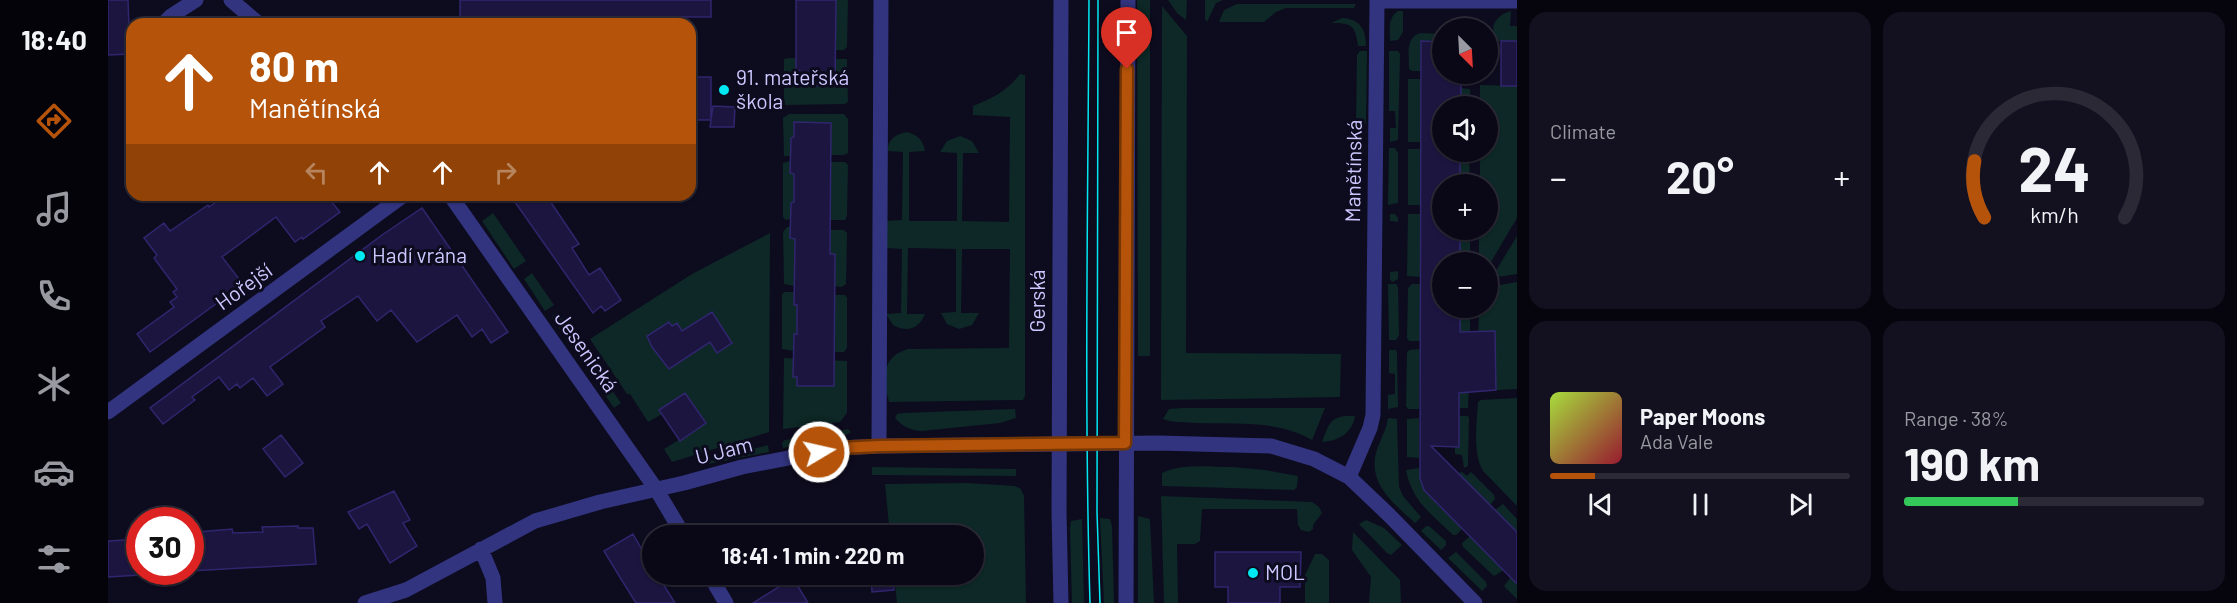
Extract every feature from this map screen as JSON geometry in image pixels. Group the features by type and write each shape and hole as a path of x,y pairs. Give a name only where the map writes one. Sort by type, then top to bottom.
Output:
{"street":[{"path":"169,18 178,10 196,0"},
{"path":"231,0 252,18"},
{"path":"879,446 881,0"},
{"name":"Gerská","path":"1061,0 1059,444 1061,603"},
{"path":"1126,603 1128,0"},
{"name":"Manětínská","path":"1349,477 1370,428 1372,415 1377,1 1517,0"},
{"name":"Hořejší","path":"108,412 396,201"},
{"name":"Jesenická","path":"454,201 656,489 677,525"},
{"path":"1059,444 1271,446 1314,459 1349,477 1475,603"},
{"name":"U Jam","path":"365,603 406,590 535,521 600,502 776,460 840,448 1059,444"},
{"path":"481,549 493,578 495,603"},
{"path":"715,585 726,603"}],"green space":[{"path":"836,0 848,0 847,47 844,50 835,50"},
{"path":"1137,0 1150,0 1150,356 1138,356"},
{"path":"1168,0 1187,0 1186,20 1177,13"},
{"path":"1205,0 1223,0 1216,3 1207,22 1205,19"},
{"path":"1237,4 1356,4 1354,8 1286,8 1276,12 1264,22 1219,22 1224,10"},
{"path":"1162,6 1187,36 1186,353 1341,354 1340,397 1161,400"},
{"path":"1398,11 1403,11 1403,32 1398,40 1390,41 1392,17"},
{"path":"1511,11 1510,26 1517,26 1517,41 1498,41 1498,19"},
{"path":"1342,18 1353,20 1361,26 1366,46 1358,46 1354,29 1348,25 1331,23"},
{"path":"1432,34 1432,42 1421,42 1421,71 1409,69 1409,48 1415,35"},
{"path":"1360,51 1367,51 1365,125 1356,125 1357,55"},
{"path":"1389,51 1398,51 1400,54 1398,140 1390,142 1390,128 1396,128 1395,111 1389,111"},
{"path":"784,59 847,59 848,102 845,104 785,105"},
{"path":"1020,74 1025,75 1025,396 1023,400 889,402 886,370 893,357 899,353 908,349 1009,348 1010,249 962,249 961,313 979,313 972,325 959,329 947,324 941,313 956,312 956,249 908,248 907,314 925,314 912,328 903,329 893,325 886,314 901,313 902,249 886,248 886,221 902,220 903,152 887,151 889,143 899,134 907,132 919,138 924,147 925,151 909,152 909,221 957,221 957,153 940,152 947,141 960,136 972,141 979,153 963,153 962,221 1009,222 1010,117 973,115 973,106 999,93"},
{"path":"1408,79 1421,79 1421,142 1408,142"},
{"path":"1480,85 1517,86 1517,218 1497,252 1479,252 1479,240 1498,240 1498,174 1480,174 1480,162 1498,162 1498,96 1480,96"},
{"path":"1461,88 1470,89 1470,96 1461,96"},
{"path":"789,114 844,114 848,119 848,153 831,155 831,123 795,122 790,156 784,156 783,118"},
{"path":"1389,148 1395,148 1398,153 1398,203 1388,205"},
{"path":"1356,149 1364,149 1356,218"},
{"path":"1408,149 1421,149 1421,205 1408,205"},
{"path":"790,161 790,173 795,174 794,202 791,204 790,219 786,220 783,217 783,163"},
{"path":"830,162 845,162 848,165 845,220 830,220"},
{"path":"1460,162 1469,162 1470,174 1460,174"},
{"path":"493,213 526,261 514,269 482,221"},
{"path":"1390,214 1395,214 1398,222 1390,221"},
{"path":"1408,214 1421,214 1421,277 1407,276"},
{"path":"790,227 795,239 794,253 798,254 798,268 794,270 794,286 784,284 783,232"},
{"path":"830,230 844,230 847,233 846,284 842,287 834,286"},
{"path":"770,233 769,432 672,462 664,449 706,423 685,393 659,410 662,414 648,422 590,339 692,274","holes":["712,312 732,343 717,353 696,322","669,322 672,326 677,323 689,340 648,336"]},
{"path":"1517,236 1517,274 1498,277 1498,267"},
{"path":"1460,240 1470,240 1470,252 1460,252"},
{"path":"1398,271 1398,279 1393,282 1390,280 1390,272"},
{"path":"532,273 554,305 545,311 524,279"},
{"path":"1517,282 1517,389 1481,391 1477,388 1479,318 1498,318 1498,285"},
{"path":"1388,284 1396,284 1398,287 1399,335 1396,340 1389,340"},
{"path":"1412,284 1420,284 1420,341 1409,341 1407,338 1408,288"},
{"path":"784,292 794,292 794,305 798,305 798,334 794,335 794,351 782,349 782,295"},
{"path":"834,295 845,295 847,298 847,348 844,352 834,352"},
{"path":"559,313 621,403 614,408 552,318 554,314"},
{"path":"1460,318 1470,318 1470,341 1460,343"},
{"path":"1420,349 1419,409 1408,409 1406,406 1407,353 1409,350"},
{"path":"1389,350 1397,352 1398,407 1388,409 1388,395 1395,394 1395,374 1389,373"},
{"path":"1459,352 1470,355 1468,408 1459,408"},
{"path":"784,358 847,361 847,413 840,422 783,429"},
{"path":"1517,398 1517,506 1483,471 1477,455 1476,437 1478,402"},
{"path":"1325,408 1312,440 1284,429 1256,424 1180,422 1163,419 1169,409"},
{"path":"1015,409 1016,418 1000,423 921,431 907,428 895,418 897,414 903,413"},
{"path":"1345,416 1355,416 1351,428 1339,438 1322,442 1332,421"},
{"path":"1459,416 1469,418 1468,466 1464,468 1462,455 1455,454 1455,447 1459,447"},
{"path":"1388,418 1397,419 1399,487 1403,496 1421,517 1415,523 1393,503 1377,478 1375,458"},
{"path":"1419,418 1419,458 1407,457 1407,419"},
{"path":"848,429 851,432 846,435 783,448 782,443 785,440"},
{"path":"768,445 769,452 703,465 706,462"},
{"path":"1196,466 1232,467 1298,476 1297,487 1294,490 1162,486 1162,473 1170,470"},
{"path":"872,467 1016,469 1016,476 872,475"},
{"path":"1419,468 1420,477 1429,494 1463,528 1456,535 1453,535 1430,513 1413,491 1406,470"},
{"path":"1462,472 1467,476 1471,472 1494,495 1495,499 1490,505 1458,473"},
{"path":"967,483 1015,486 1021,489 1024,496 1026,603 897,603 895,585 984,585 984,525 889,525 885,484"},
{"path":"1161,496 1312,502 1319,507 1322,513 1309,532 1301,530 1298,525 1297,509 1202,509 1200,541 1195,544 1177,544 1178,603 1164,603"},
{"path":"1503,504 1517,519 1517,532 1495,510"},
{"path":"1138,516 1150,519 1154,603 1138,603"},
{"path":"1100,518 1110,519 1112,526 1114,603 1104,603"},
{"path":"1082,519 1084,603 1072,603 1070,529 1071,521"},
{"path":"1366,520 1384,528 1402,545 1391,555 1387,553 1359,524"},
{"path":"1426,526 1446,541 1446,545 1441,550 1421,531"},
{"path":"1353,532 1400,580 1401,603 1369,603 1371,577 1352,550"},
{"path":"1470,536 1504,570 1494,576 1463,547 1462,543"},
{"path":"1456,552 1486,582 1487,586 1482,591 1448,558"},
{"path":"1315,554 1322,554 1329,560 1329,603 1305,603 1305,575"},
{"path":"1511,577 1517,583 1517,599 1504,586"}],"building":[{"path":"108,0 128,0 126,54 108,55"},
{"path":"460,0 711,0 711,17 460,18"},
{"path":"796,0 836,0 835,86 799,86 799,70 796,70"},
{"path":"1421,41 1432,42 1432,84 1461,84 1461,96 1432,96 1432,162 1460,162 1460,174 1432,174 1432,240 1460,240 1460,252 1432,252 1432,318 1460,318 1460,332 1495,331 1496,390 1459,393 1459,447 1431,446 1517,532 1517,584 1424,490 1420,478"},
{"path":"1501,41 1517,41 1517,86 1501,86"},
{"path":"696,77 711,77 711,119 713,106 735,107 734,127 710,127 711,120 696,120"},
{"path":"794,122 831,123 830,254 835,254 834,386 797,386 797,377 793,377 794,334 797,334 797,305 794,305 795,239 790,238 791,203 794,202 794,174 790,173"},
{"path":"218,201 331,201 340,212 303,239 302,237 295,242 276,217 222,257 243,284 150,352 137,334 174,307 170,302 177,297 173,292 177,289 154,258 157,255 144,238 164,223 170,231 208,205 209,207"},
{"path":"514,201 550,201 579,244 572,248 589,275 600,268 621,300 605,311 601,306 593,313"},
{"path":"422,208 508,332 491,343 482,329 472,337 457,315 417,342 391,310 377,321 358,296 321,321 325,327 270,367 283,384 267,396 253,378 240,388 237,384 229,390 219,377 192,397 195,400 163,424 150,408 382,235"},
{"path":"712,312 732,343 717,353 710,342 669,369 652,347 647,336 669,322 672,326 677,323 682,331"},
{"path":"685,393 706,423 680,441 659,410"},
{"path":"281,435 303,463 285,477 263,449"},
{"path":"394,491 410,520 403,523 417,546 390,563 367,524 359,529 348,512"},
{"path":"262,527 313,528 316,564 204,570 204,531 232,529 233,533 263,532"},
{"path":"633,534 642,550 642,585 664,585 675,603 636,603 604,551"},
{"path":"126,540 126,576 108,577 108,541"},
{"path":"1215,552 1301,552 1300,587 1280,587 1280,603 1228,603 1228,587 1215,587"},
{"path":"782,585 797,585 808,603 753,603"},
{"path":"872,585 893,585 894,590 872,592"}],"tram line":[{"path":"1089,0 1087,377 1090,603"},
{"path":"1098,0 1097,512 1100,603"}],"place":[{"name":"91. mateřská škola","path":"724,90"},
{"name":"Hadí vrána","path":"360,256"},
{"name":"MOL","path":"1253,573"}],"route":[{"path":"819,452 840,448 879,446 1125,443 1127,69"}]}
